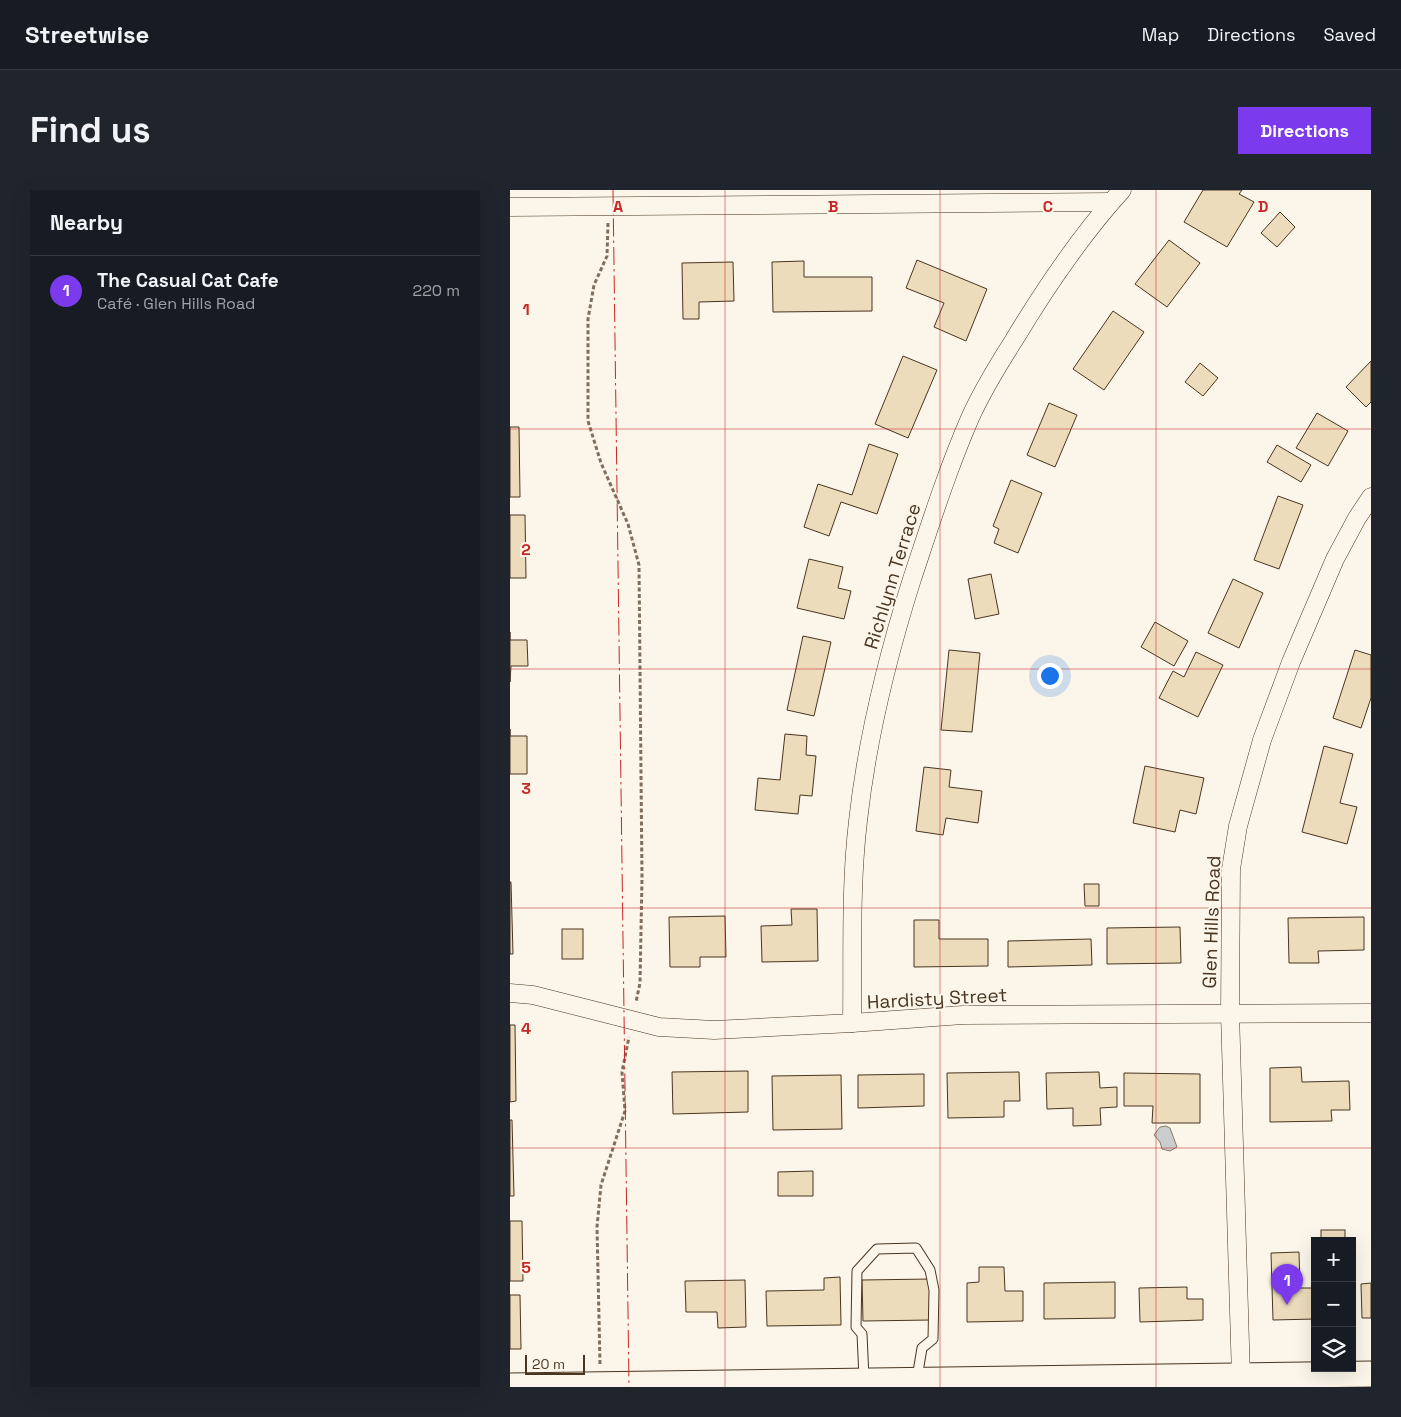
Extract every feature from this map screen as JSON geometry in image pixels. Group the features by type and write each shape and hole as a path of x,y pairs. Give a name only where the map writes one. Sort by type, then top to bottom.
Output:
{"main road":[{"path":"510,1386 916,1381 941,1384 1371,1374"}],"street":[{"path":"510,207 1116,196"},
{"name":"Richlynn Terrace","path":"852,1024 853,899 858,822 866,766 890,649 935,507 970,417 988,383 1044,290 1094,220 1116,196"},
{"name":"Glen Hills Road","path":"1241,1376 1230,1013 1231,869 1238,826 1262,740 1291,662 1335,560 1357,518 1371,497"},
{"name":"Hardisty Street","path":"510,993 533,995 659,1027 714,1030 852,1024 963,1015 1371,1013"}],"lane":[{"path":"864,1382 862,1334 856,1327 857,1271 877,1249 916,1248 930,1270 934,1290 933,1338 922,1348 916,1381"}],"path":[{"path":"600,1385 597,1226 601,1185 626,1111 622,1072 640,983 642,878 639,565 628,524 601,463 588,421 588,319 594,285 607,256 608,206"}],"shaded area":[{"path":"1166,1126 1170,1128 1177,1147 1170,1151 1162,1149 1160,1142 1154,1135 1160,1127"}],"building":[{"path":"1203,190 1242,190 1239,194 1254,202 1227,247 1184,222"},
{"path":"1280,212 1295,227 1277,247 1261,233"},
{"path":"1169,240 1200,263 1167,307 1135,284"},
{"path":"917,260 987,289 966,341 934,327 944,303 906,288"},
{"path":"804,261 804,277 872,277 872,311 773,312 772,262"},
{"path":"733,262 734,301 699,302 699,319 683,319 682,263"},
{"path":"1113,311 1144,332 1104,390 1073,369"},
{"path":"903,356 937,370 908,438 875,424"},
{"path":"1371,361 1371,402 1366,407 1346,387"},
{"path":"1200,363 1218,378 1203,396 1185,382"},
{"path":"1049,403 1077,415 1055,467 1027,455"},
{"path":"1317,413 1348,431 1328,466 1296,448"},
{"path":"510,427 519,427 520,497 510,497"},
{"path":"869,444 898,454 877,514 841,502 829,536 804,527 818,484 852,495"},
{"path":"1277,445 1311,465 1301,482 1267,462"},
{"path":"1011,480 1042,493 1018,553 994,543 999,529 993,526"},
{"path":"1278,496 1303,505 1279,569 1254,560"},
{"path":"510,515 525,515 526,578 510,578"},
{"path":"809,559 843,567 838,588 851,591 844,619 797,608"},
{"path":"991,574 999,614 975,619 968,579"},
{"path":"1233,579 1263,593 1239,648 1208,633"},
{"path":"1155,622 1188,641 1174,666 1141,647"},
{"path":"803,636 831,642 814,716 787,710"},
{"path":"510,640 527,640 528,666 511,666 510,682"},
{"path":"949,650 980,653 972,732 941,730"},
{"path":"1355,650 1371,655 1371,698 1361,728 1333,718"},
{"path":"1196,652 1223,665 1198,717 1159,698 1173,671 1184,677"},
{"path":"785,734 807,736 806,755 816,756 812,796 800,795 798,814 755,810 758,778 780,780"},
{"path":"510,736 527,736 527,774 510,774"},
{"path":"1324,746 1353,754 1340,803 1357,807 1347,844 1302,832"},
{"path":"1145,766 1204,778 1196,814 1180,810 1175,832 1133,823"},
{"path":"924,767 951,770 949,787 982,791 978,823 946,818 943,835 916,831"},
{"path":"511,882 513,954 510,954"},
{"path":"1084,884 1099,884 1099,906 1085,906"},
{"path":"791,909 817,909 818,961 762,962 761,926 792,925"},
{"path":"725,916 726,957 700,957 700,967 670,967 669,917"},
{"path":"1364,917 1364,950 1318,951 1319,963 1289,963 1288,918"},
{"path":"914,920 939,920 939,939 988,939 988,966 914,967"},
{"path":"1180,927 1181,963 1107,964 1107,928"},
{"path":"562,929 583,929 583,959 562,959"},
{"path":"1091,939 1092,965 1008,967 1008,941"},
{"path":"510,1025 515,1025 516,1101 510,1102"},
{"path":"1301,1067 1302,1082 1349,1081 1350,1110 1331,1110 1332,1121 1270,1122 1270,1068"},
{"path":"748,1071 748,1112 673,1114 672,1072"},
{"path":"1019,1072 1020,1101 1004,1101 1004,1117 948,1118 947,1073"},
{"path":"1099,1072 1100,1088 1117,1087 1117,1107 1100,1108 1101,1125 1073,1126 1073,1108 1047,1109 1046,1073"},
{"path":"1124,1073 1200,1074 1200,1123 1152,1123 1153,1106 1124,1106"},
{"path":"924,1074 924,1106 858,1108 858,1075"},
{"path":"841,1075 842,1129 773,1130 772,1076"},
{"path":"510,1120 512,1120 514,1196 510,1196"},
{"path":"813,1171 813,1196 778,1196 778,1172"},
{"path":"510,1221 522,1221 523,1281 510,1281"},
{"path":"1321,1230 1345,1230 1345,1237 1321,1237"},
{"path":"1299,1252 1300,1288 1311,1288 1311,1319 1273,1320 1271,1253"},
{"path":"979,1267 1004,1267 1005,1291 1023,1291 1023,1321 967,1322 967,1283 979,1282"},
{"path":"840,1277 841,1325 767,1326 766,1291 824,1290 824,1278"},
{"path":"931,1279 931,1320 863,1321 862,1280"},
{"path":"745,1280 746,1327 718,1328 717,1312 686,1312 685,1281"},
{"path":"1115,1282 1115,1318 1044,1319 1044,1283"},
{"path":"1371,1283 1371,1318 1362,1318 1361,1284"},
{"path":"1187,1287 1187,1299 1203,1299 1203,1320 1140,1322 1139,1288"},
{"path":"510,1295 520,1295 521,1349 510,1349"}],"power":[{"path":"613,190 629,1387"}],"place":[{"name":"The Casual Cat Cafe","path":"1287,1305"}]}
